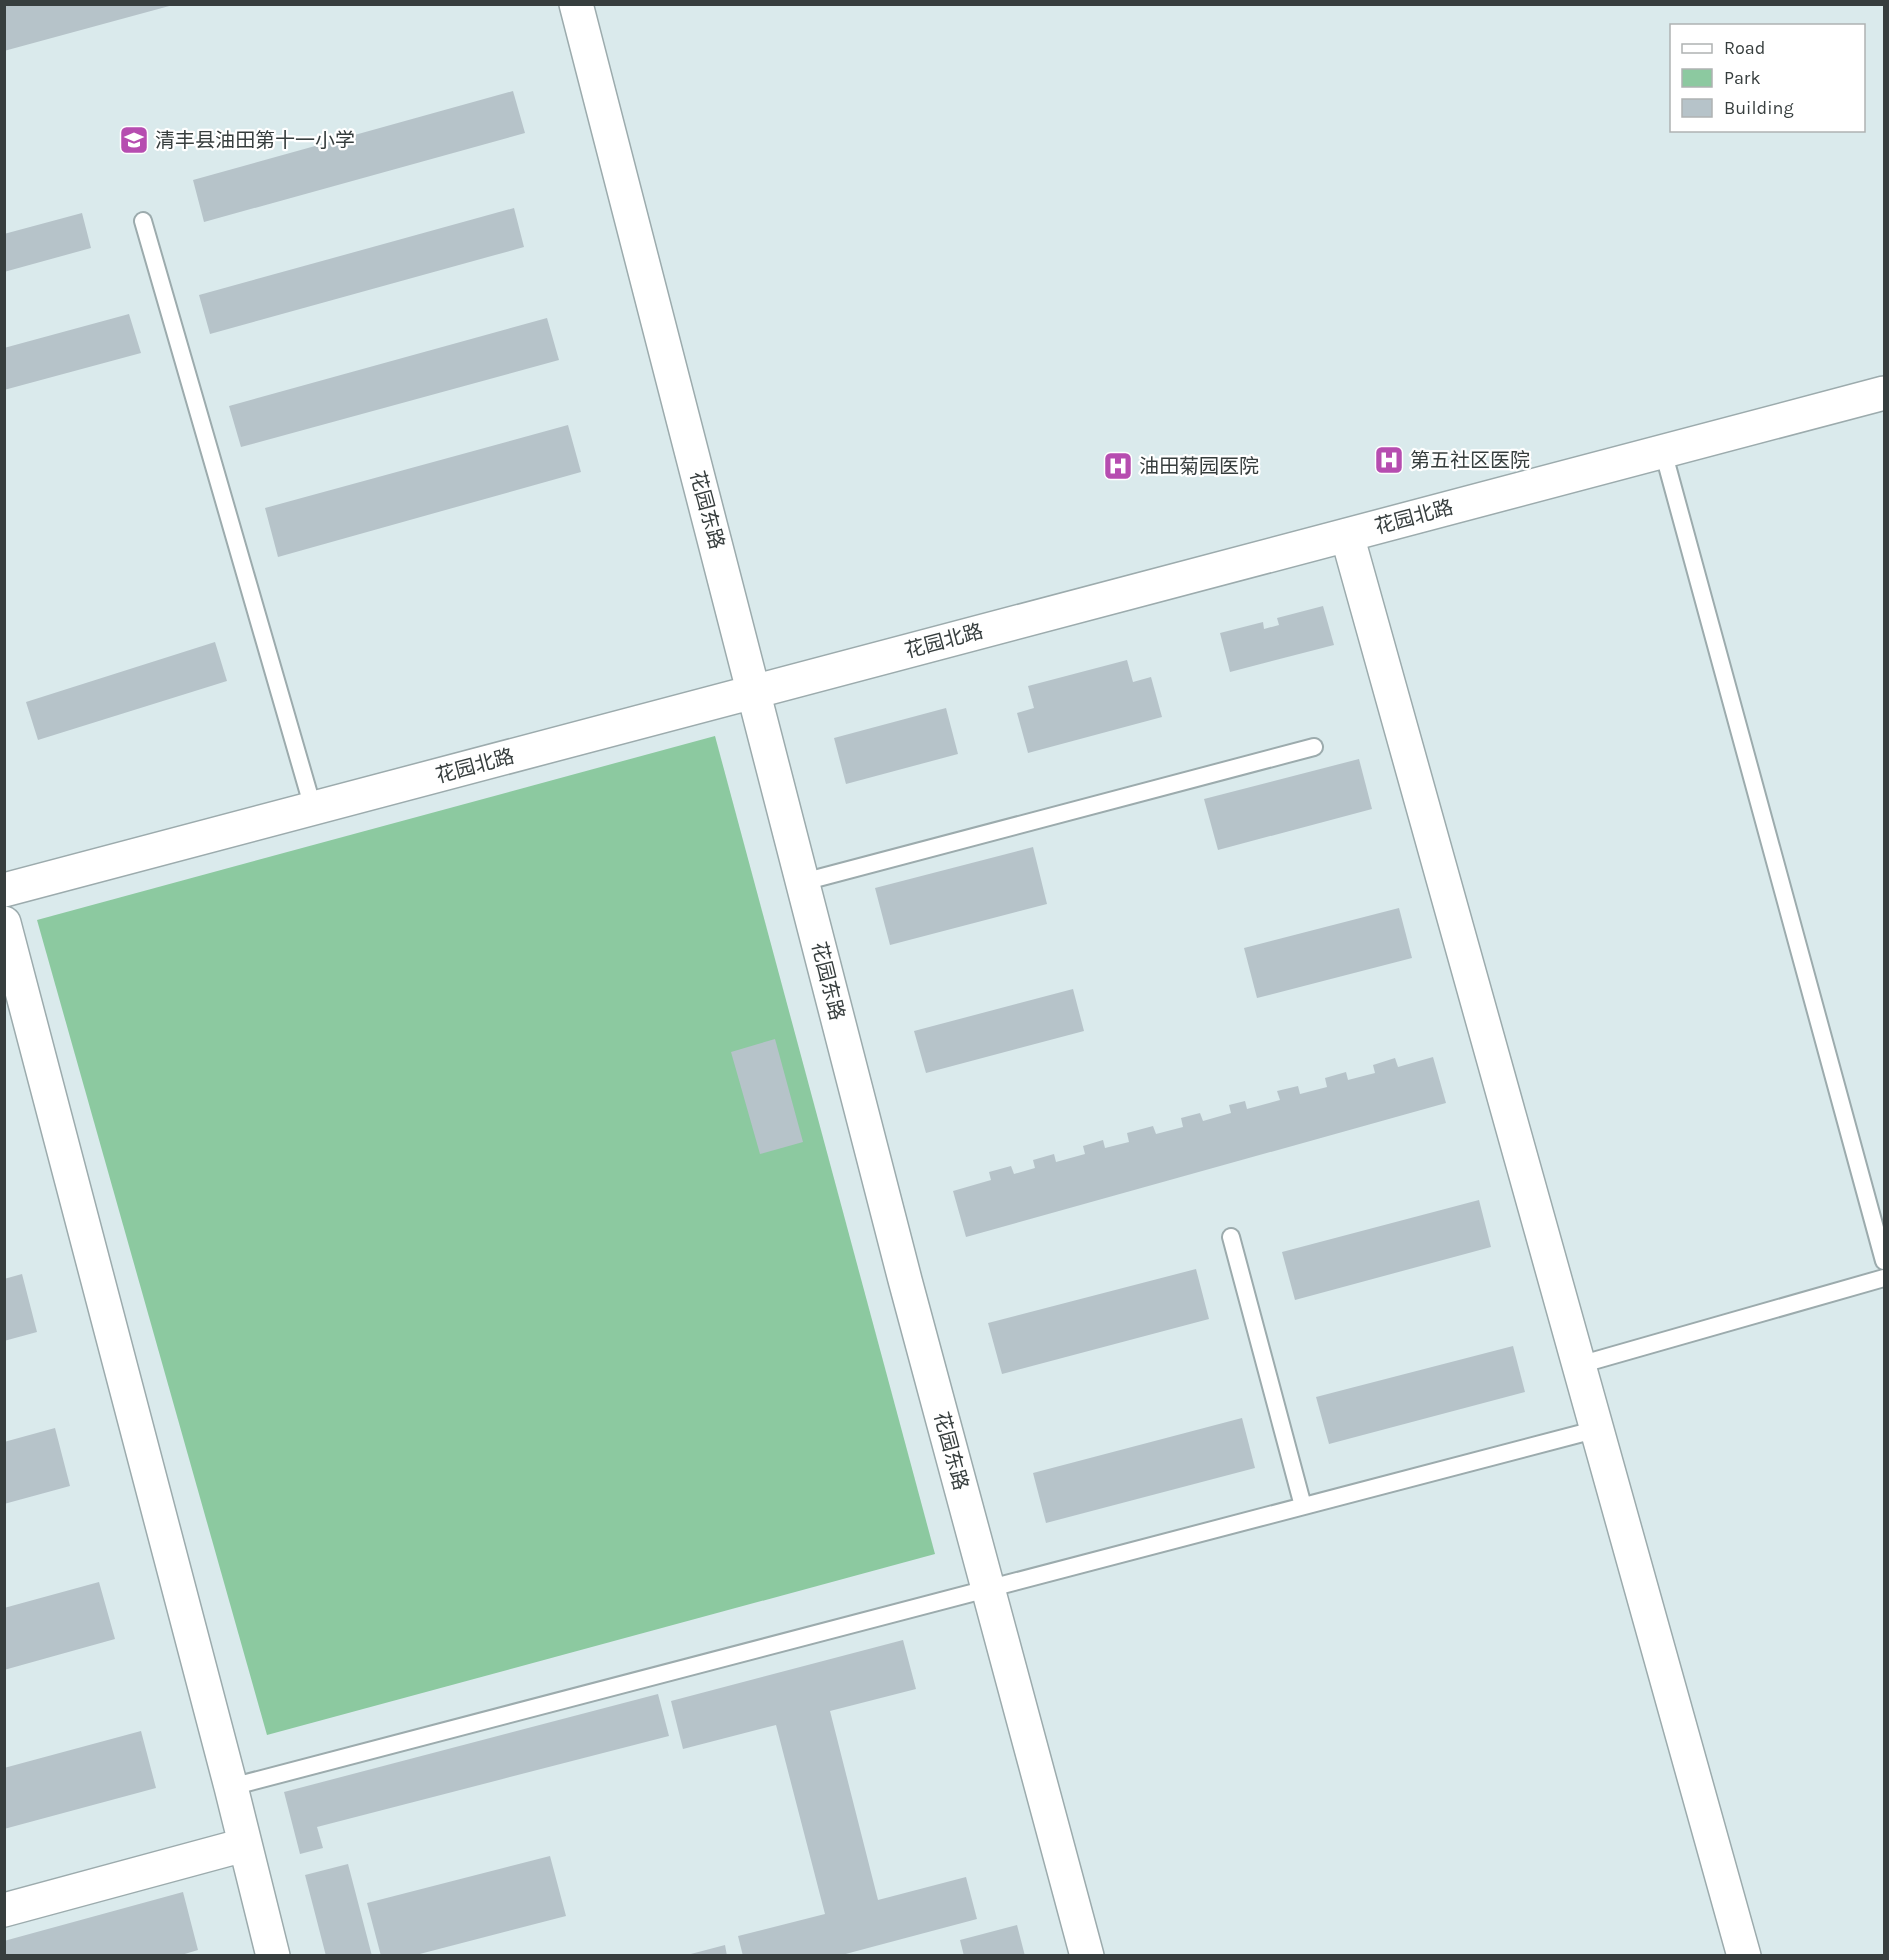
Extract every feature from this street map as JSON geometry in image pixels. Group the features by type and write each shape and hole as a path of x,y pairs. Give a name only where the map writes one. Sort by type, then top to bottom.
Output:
{"street":[{"name":"花园东路","path":"576,4 899,1258 1087,1956"},
{"name":"花园北路","path":"4,890 1884,393"},
{"path":"1347,535 1744,1956"},
{"path":"4,923 231,1787 273,1956"},
{"path":"4,1910 244,1845"}],"lane":[{"path":"143,221 313,808"},
{"path":"1663,452 1884,1261"},
{"path":"803,882 1314,747"},
{"path":"1231,1237 1303,1506"},
{"path":"1579,1365 1884,1278"},
{"path":"231,1787 1598,1430"}],"green space":[{"path":"715,736 935,1554 267,1735 37,920"}],"building":[{"path":"4,4 173,4 173,5 4,51"},
{"path":"513,91 525,133 204,222 193,180"},
{"path":"514,208 524,247 210,334 199,295"},
{"path":"82,213 91,248 4,272 4,234"},
{"path":"129,314 141,353 4,390 4,348"},
{"path":"547,318 559,360 241,447 229,406"},
{"path":"568,425 581,472 278,557 265,508"},
{"path":"1323,606 1334,645 1230,672 1220,633 1263,622 1264,629 1279,625 1277,618"},
{"path":"215,642 227,681 38,740 26,702"},
{"path":"1127,660 1133,682 1151,677 1162,717 1028,753 1017,713 1034,708 1028,686"},
{"path":"946,708 958,754 846,784 834,738"},
{"path":"1359,759 1372,809 1218,850 1204,799"},
{"path":"1033,847 1047,904 890,945 875,888"},
{"path":"1399,908 1412,958 1257,998 1244,948"},
{"path":"1073,989 1084,1031 926,1073 914,1031"},
{"path":"775,1039 803,1142 760,1154 731,1052"},
{"path":"1433,1057 1446,1103 966,1237 953,1191 991,1180 989,1172 1011,1166 1014,1174 1035,1168 1033,1160 1054,1154 1056,1162 1085,1154 1083,1146 1103,1140 1105,1148 1129,1142 1127,1133 1153,1126 1156,1134 1183,1127 1181,1118 1200,1113 1203,1121 1231,1113 1229,1105 1245,1101 1247,1109 1280,1100 1277,1091 1298,1086 1300,1094 1327,1087 1325,1078 1346,1072 1348,1080 1375,1073 1373,1065 1395,1058 1398,1067"},
{"path":"1479,1200 1491,1247 1295,1300 1282,1252"},
{"path":"1196,1269 1209,1319 1002,1374 988,1323"},
{"path":"22,1274 37,1332 4,1341 4,1279"},
{"path":"1513,1346 1525,1392 1329,1444 1316,1397"},
{"path":"1242,1418 1255,1468 1046,1523 1033,1473"},
{"path":"55,1428 70,1486 4,1504 4,1442"},
{"path":"99,1582 115,1639 4,1670 4,1608"},
{"path":"903,1640 916,1689 830,1711 878,1900 966,1877 977,1919 838,1956 743,1956 738,1936 825,1914 776,1725 683,1749 671,1701"},
{"path":"658,1694 669,1736 317,1827 323,1848 300,1854 284,1792"},
{"path":"141,1731 156,1788 4,1829 4,1768"},
{"path":"550,1856 566,1916 412,1956 381,1956 367,1903"},
{"path":"348,1864 372,1956 326,1956 305,1875"},
{"path":"183,1892 198,1950 178,1956 4,1956 4,1941"},
{"path":"1017,1925 1025,1956 964,1956 960,1940"},
{"path":"725,1945 727,1956 687,1956 687,1955"}],"place":[{"name":"清丰县油田第十一小学","path":"134,140"},
{"name":"第五社区医院","path":"1389,460"},
{"name":"油田菊园医院","path":"1118,466"}]}
